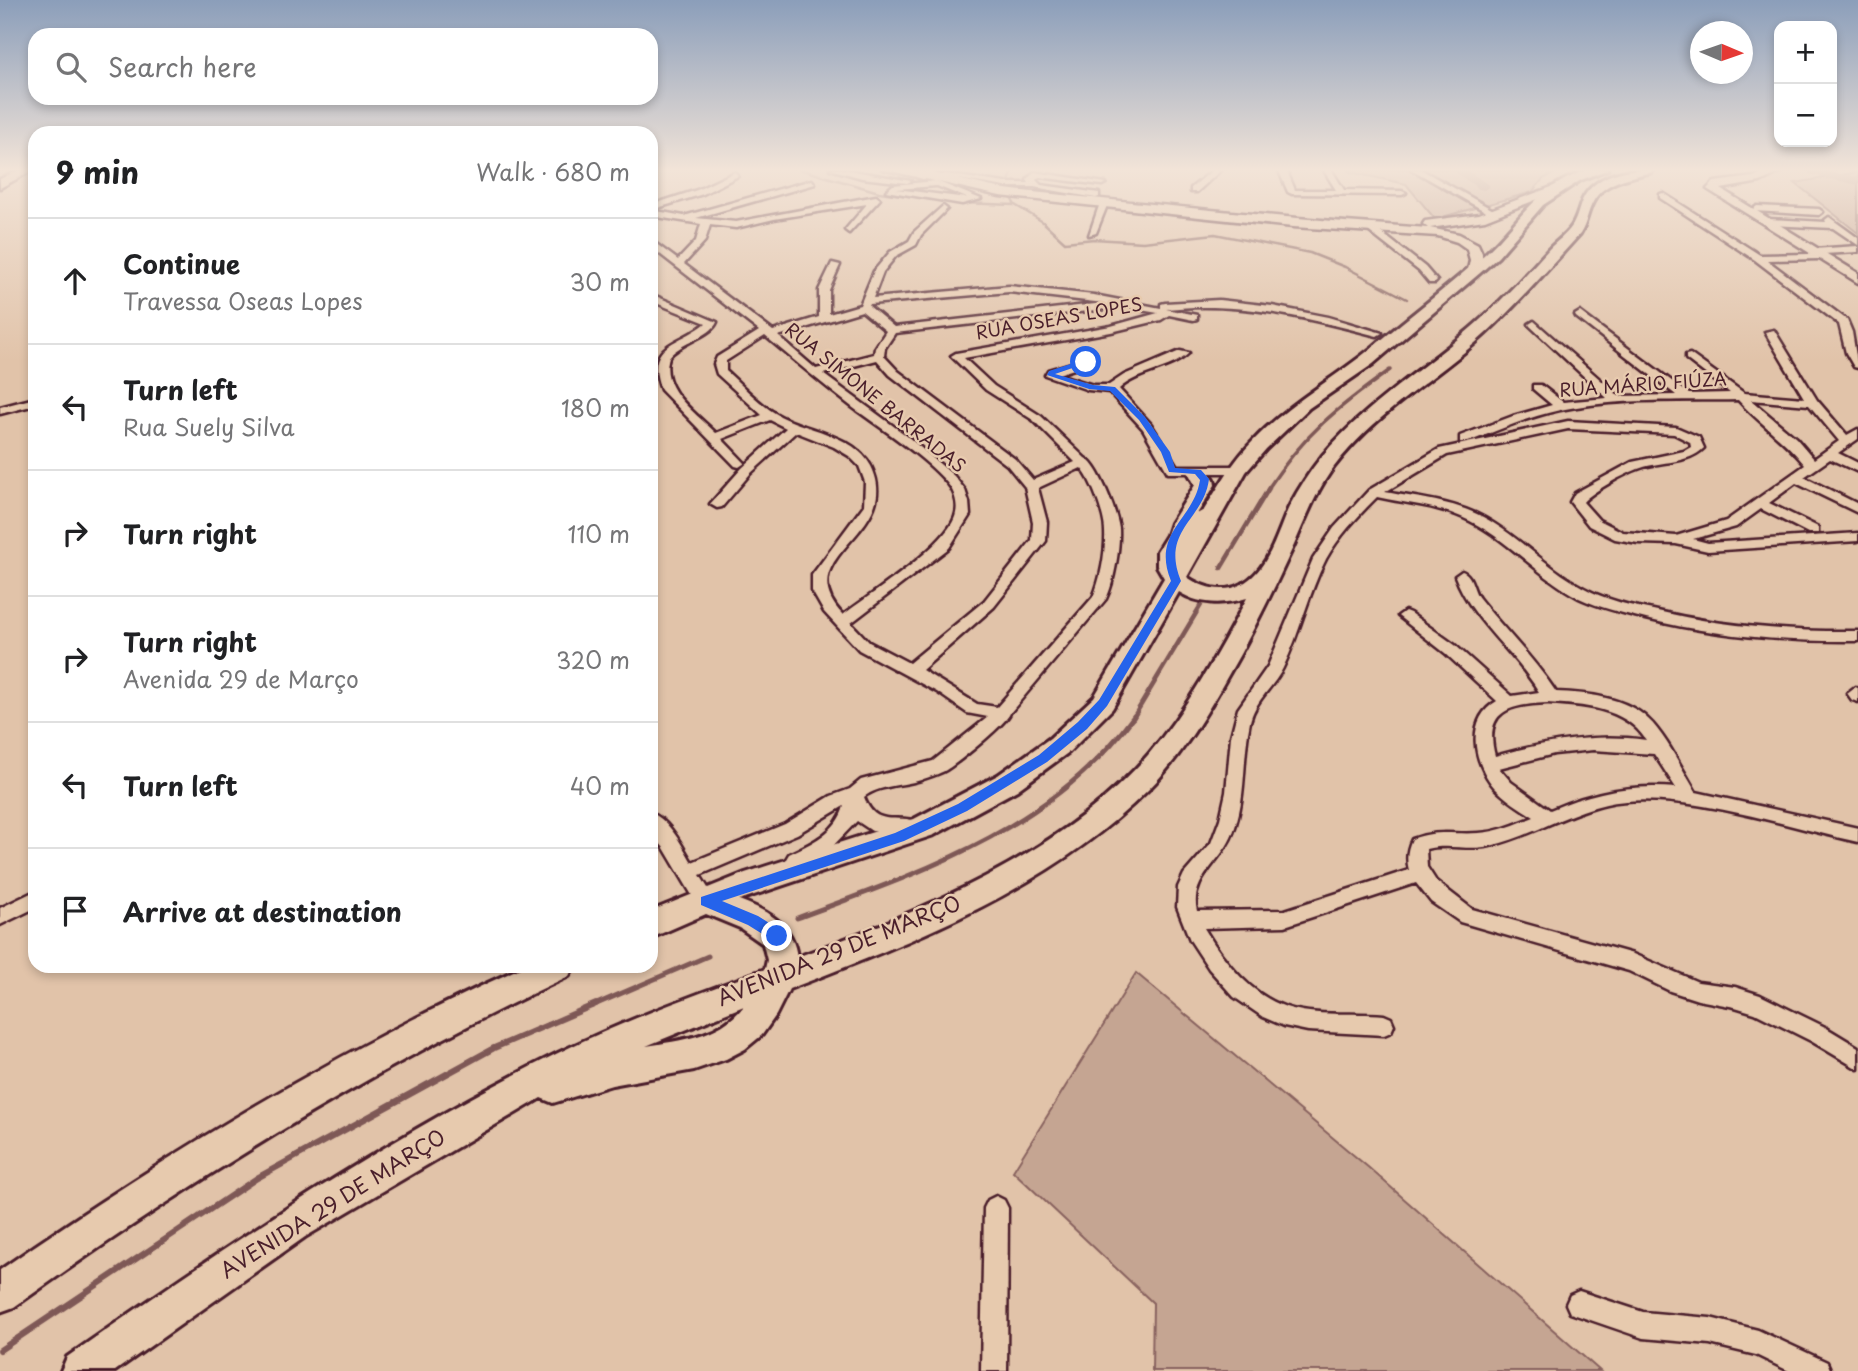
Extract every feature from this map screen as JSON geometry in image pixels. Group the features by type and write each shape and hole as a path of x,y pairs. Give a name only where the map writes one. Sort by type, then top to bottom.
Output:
{"main road":[{"path":"1437,233 1462,239 1476,251 1478,259 1475,270"},
{"path":"658,922 715,897 920,828 963,807 1043,758 1083,726 1103,703 1238,470 1259,445 1303,404 1367,360 1475,270 1511,233"},
{"name":"AVENIDA 29 DE MARÇO","path":"81,1371 277,1234 484,1111 586,1056 646,1029 949,909 1036,861 1098,819 1142,779 1184,726 1272,570 1309,488 1347,440 1472,337 1573,233"},
{"path":"1785,233 1858,279"},
{"path":"1177,537 1181,523 1205,485 1205,479 1198,472"},
{"path":"1216,512 1177,537 1171,545 1169,563 1176,581 1199,594 1233,595 1260,584 1272,570"},
{"path":"715,897 777,936 783,949 783,966 779,977"},
{"path":"0,1293 44,1261 244,1133 380,1055 544,973"}],"street":[{"path":"678,265 699,244 705,233"},
{"path":"866,304 879,271 893,254 913,243 918,233"},
{"path":"1380,233 1432,281"},
{"path":"1720,233 1758,258 1843,322 1847,328 1848,349 1858,365"},
{"name":"RUA SIMONE BARRADAS","path":"658,249 768,333 814,373 903,439 950,479 963,502 963,515 944,545 842,623"},
{"path":"1758,258 1858,249"},
{"path":"824,319 824,290 835,265"},
{"path":"976,737 979,723 973,709 958,697 864,646 821,598 818,583 822,568 871,505 868,474 862,461 850,449 771,416 719,369 722,359 768,333 824,319 866,304 997,288 1152,307 1203,302 1262,306 1286,309 1377,333"},
{"path":"658,300 713,324 673,345 666,352 660,369 667,390 739,463"},
{"path":"866,304 892,330"},
{"path":"910,671 989,604 1039,541 1040,522 1031,486 1011,461 894,373 879,356 880,348 892,330 1122,304"},
{"path":"1152,307 1192,317"},
{"name":"RUA OSEAS LOPES","path":"687,872 792,829 837,801 856,797 867,785 880,780 906,777 939,766 1003,714 1099,599 1105,586 1112,529 1094,474 1085,462 1037,418 990,388 956,356 1111,329 1161,317 1167,312"},
{"path":"1580,315 1687,398"},
{"path":"1534,324 1616,400"},
{"path":"1770,331 1812,402 1845,441"},
{"path":"1112,389 1121,380 1159,368 1184,353"},
{"path":"814,373 879,356"},
{"path":"1690,357 1741,396 1756,413 1792,441 1813,466"},
{"path":"1086,362 1052,372 1052,378 1092,388 1112,389 1142,418 1166,452 1172,470 1238,470"},
{"path":"1537,387 1561,406"},
{"name":"RUA MÁRIO FIÚZA","path":"1190,920 1186,898 1187,881 1219,844 1230,816 1247,706 1266,685 1275,668 1313,573 1328,545 1350,517 1374,494 1452,444 1477,433 1561,406 1616,400 1741,396 1812,402"},
{"path":"0,411 28,403"},
{"path":"713,438 771,416"},
{"path":"1443,452 1568,425 1676,430 1695,440 1698,448 1688,454 1636,465 1580,496 1576,502 1594,523 1620,536 1676,540 1708,547 1858,537"},
{"path":"718,504 747,471 795,426"},
{"path":"1676,540 1731,524 1858,433"},
{"path":"1830,454 1858,468"},
{"path":"1031,486 1085,462"},
{"path":"1794,477 1858,509"},
{"path":"1374,494 1455,510 1476,518 1511,540 1570,587 1620,607 1675,622 1733,632 1858,636"},
{"path":"1760,503 1813,530"},
{"path":"1462,576 1470,597 1533,669 1552,697"},
{"path":"1405,616 1450,649 1508,701"},
{"path":"1549,818 1504,786 1489,764 1483,743 1488,717 1494,709 1508,701 1552,697 1628,712 1642,721 1690,798"},
{"path":"973,709 1003,714"},
{"path":"1489,764 1577,743 1625,743 1659,748"},
{"path":"1858,835 1690,798 1622,794 1605,797 1519,831 1485,841 1451,837 1427,839 1418,844 1415,855 1420,874 1434,893 1446,904 1467,916 1633,963 1698,991 1735,997 1760,1005 1818,1034 1858,1059"},
{"path":"856,797 862,814 872,824 920,828"},
{"path":"658,830 687,872 715,897 820,848 847,822 856,797"},
{"path":"1384,1026 1354,1021 1298,1019 1268,1008 1233,983 1201,944 1190,920 1285,918 1420,874"},
{"path":"0,917 28,903"},
{"path":"994,1371 996,1208"},
{"path":"1579,1304 1643,1325 1710,1331 1758,1343 1818,1371"}],"shaded area":[{"path":"1136,973 1369,1168 1600,1371 1152,1371 1153,1303 1013,1171"}],"waterway":[{"path":"1055,233 1065,242 1094,239 1143,242 1215,234 1310,253 1345,267 1407,299"},
{"path":"1267,490 1294,453 1322,423 1390,370"},
{"path":"1221,568 1269,488"},
{"path":"1133,718 1201,605"},
{"path":"797,918 937,863 982,842 1025,817 1065,788 1101,755 1134,716"},
{"path":"592,1006 708,956"},
{"path":"0,1350 257,1178 494,1048 596,1004"}],"route":[{"path":"777,936 753,920 706,901 899,837 963,807 1043,758 1083,726 1103,703 1176,581 1169,563 1171,545 1177,537 1181,523 1203,491 1205,479 1198,472 1172,470 1166,452 1142,418 1112,389 1092,388 1052,378 1052,372 1086,362"}]}
